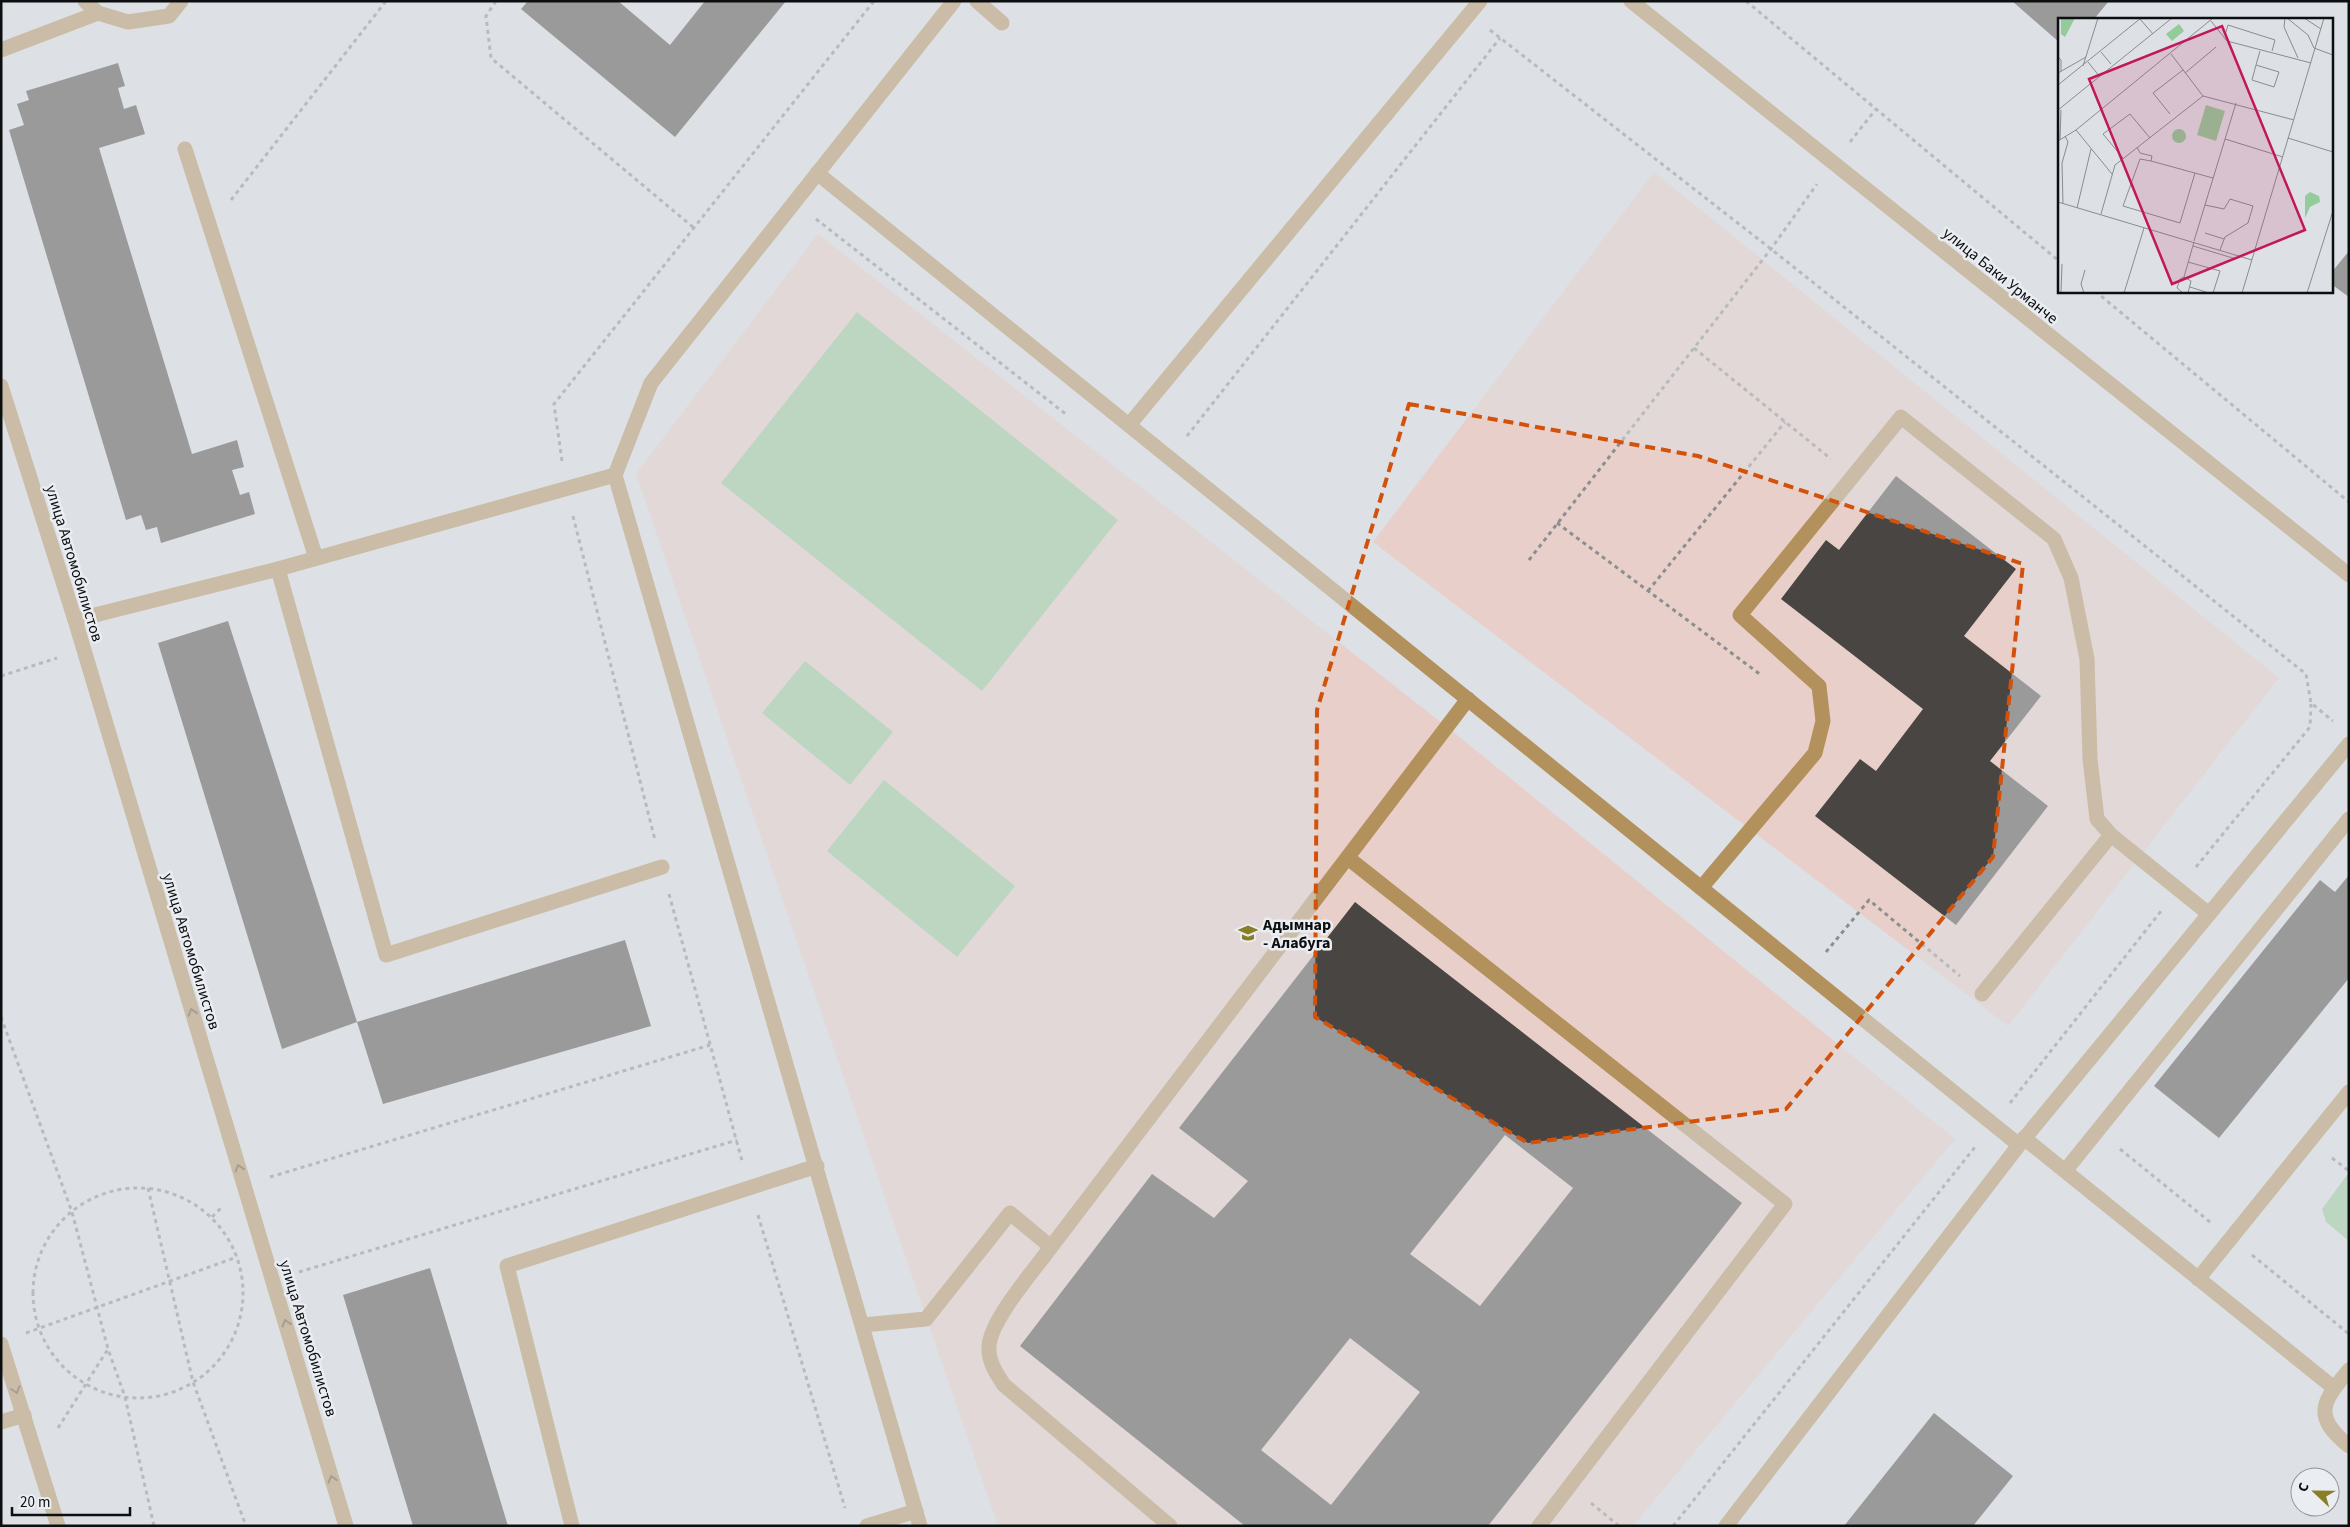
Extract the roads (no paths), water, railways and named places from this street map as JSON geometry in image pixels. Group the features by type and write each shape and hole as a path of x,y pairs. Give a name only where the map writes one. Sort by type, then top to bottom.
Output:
{"street":[{"path":"85,1 98,13 128,22 169,16 181,1"},
{"path":"867,1526 918,1518 615,475 650,383 954,1"},
{"path":"977,1 1002,23"},
{"path":"1129,425 1480,1"},
{"name":"улица Баки Урманче","path":"1632,1 2349,576"},
{"path":"1,50 98,13"},
{"path":"185,149 316,558"},
{"path":"817,172 1808,974 2022,1142 2065,1171 2334,1388"},
{"name":"улица Автомобилистов","path":"1,386 75,620 346,1526"},
{"path":"1701,888 1815,753 1823,721 1819,686 1740,615 1901,417 2054,539 2071,578 2087,658 2090,759 2097,819 2111,835 2209,914"},
{"path":"75,620 278,569 615,475"},
{"path":"278,569 386,955 662,868"},
{"path":"1170,1526 1004,1385 993,1368 989,1345 1000,1317 1051,1247 1468,699"},
{"path":"1726,1526 2022,1142 2349,744"},
{"path":"2065,1171 2349,819"},
{"path":"1982,994 2111,835"},
{"path":"1348,858 1784,1204 1539,1526"},
{"path":"2198,1279 2349,1092"},
{"path":"572,1526 507,1266 817,1166"},
{"path":"863,1325 926,1319 1010,1213 1051,1247"},
{"path":"1,1344 58,1526"},
{"path":"2349,1370 2326,1401 2325,1414 2327,1424 2332,1432 2349,1446"},
{"path":"1,1422 24,1415"}],"place":[{"name":"Адымнар - Алабуга","path":"1248,933"}]}
